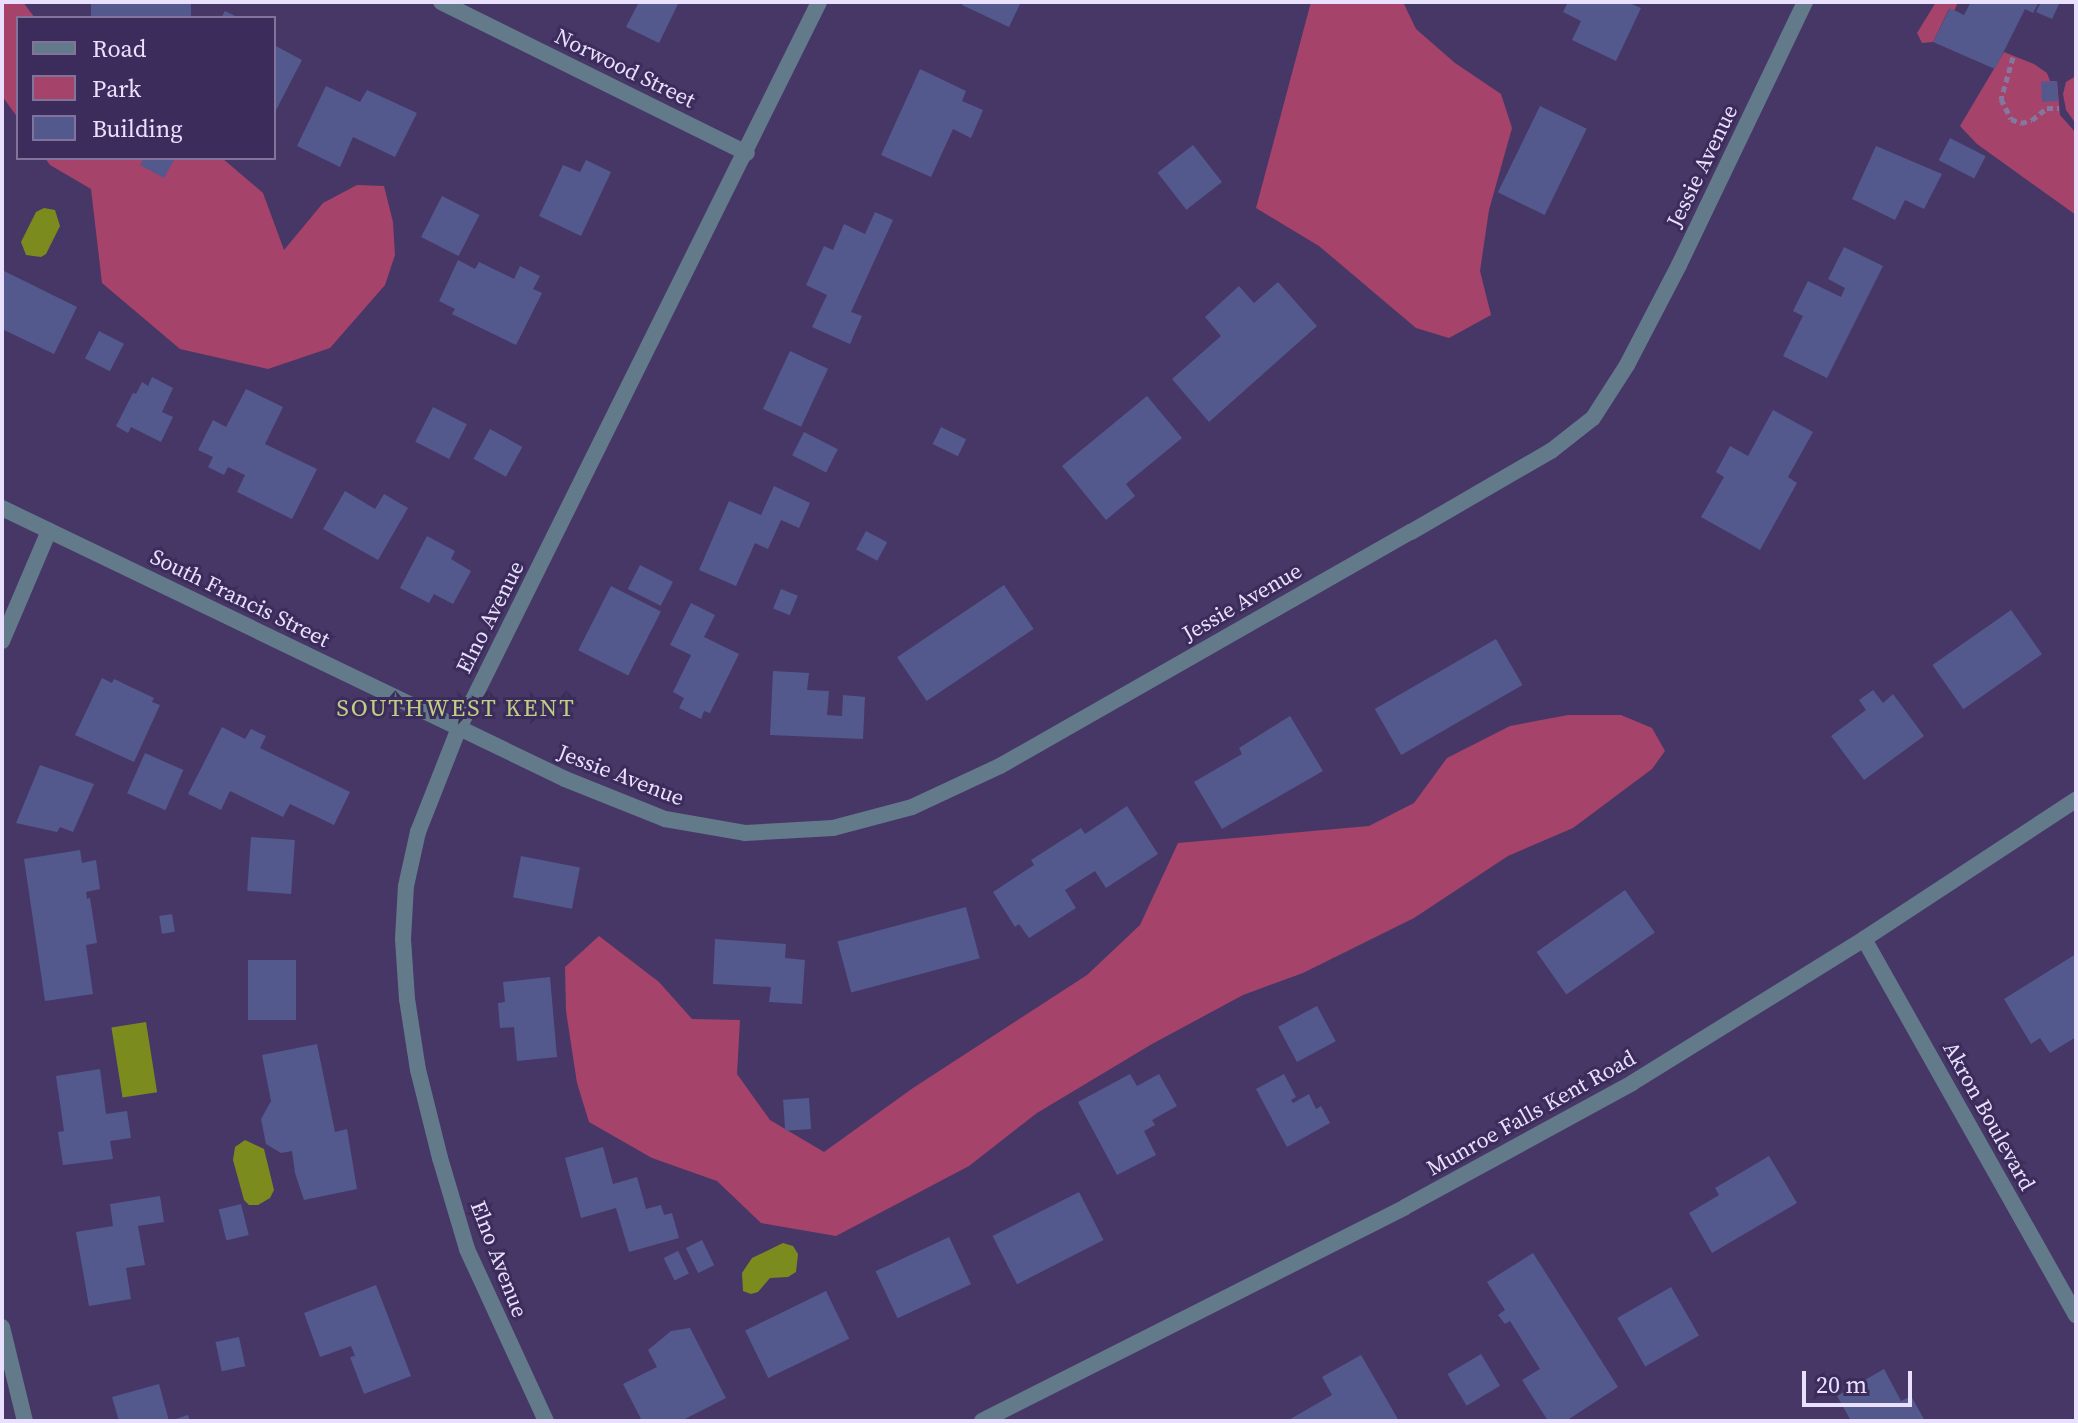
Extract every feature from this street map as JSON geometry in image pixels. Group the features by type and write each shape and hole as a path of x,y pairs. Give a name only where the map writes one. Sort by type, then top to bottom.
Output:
{"street":[{"name":"Norwood Street","path":"441,2 747,153"},
{"name":"Elno Avenue","path":"546,1421 467,1249 418,1070 407,999 403,939 406,886 418,832 459,728 747,153 819,2"},
{"name":"Jessie Avenue","path":"459,728 565,779 665,819 745,833 833,828 912,807 1000,766 1551,451 1593,418 1627,365 1679,265 1805,2"},
{"name":"South Francis Street","path":"2,508 459,728"},
{"path":"2,641 49,531"},
{"name":"Munroe Falls Kent Road","path":"982,1421 1455,1180 1632,1083 1864,939 2076,800"},
{"name":"Akron Boulevard","path":"1864,939 2076,1315"},
{"path":"2,1327 25,1421"}],"path":[{"path":"2013,57 2001,99 2011,119 2021,123 2032,120 2047,108 2059,108"}],"green space":[{"path":"2,2 23,2 34,16 16,16 16,115 2,96"},
{"path":"1311,2 1403,2 1416,29 1455,63 1501,94 1512,128 1489,210 1480,271 1491,315 1449,338 1416,328 1319,246 1256,208"},
{"path":"1936,2 1958,2 1954,11 1949,9 1933,42 1922,43 1917,33"},
{"path":"2004,52 2034,64 2047,73 2050,81 2057,81 2060,115 2076,133 2076,215 1977,144 1960,126"},
{"path":"2076,76 2076,124 2066,110 2063,94 2066,82"},
{"path":"46,160 224,160 263,193 284,250 323,203 357,185 384,186 393,222 395,255 385,285 330,348 268,369 180,349 102,283 91,189"},
{"path":"1568,715 1621,715 1652,728 1665,751 1652,769 1573,828 1508,856 1414,918 1303,973 1243,995 1152,1044 1037,1113 969,1166 836,1236 761,1223 717,1181 652,1158 589,1122 577,1083 566,1011 565,967 599,936 659,982 692,1019 740,1020 737,1074 770,1120 824,1152 913,1088 1087,975 1140,925 1178,843 1369,826 1414,803 1447,758 1510,726"}],"shaded area":[{"path":"44,208 55,210 60,226 46,254 41,257 26,255 21,242 36,212"},
{"path":"146,1022 157,1092 123,1098 111,1027"},
{"path":"245,1140 264,1149 274,1190 270,1198 258,1205 249,1205 244,1200 233,1160 235,1147"},
{"path":"783,1243 793,1246 798,1254 796,1272 788,1277 770,1278 758,1292 751,1294 743,1291 742,1273 752,1258"}],"building":[{"path":"91,2 191,2 191,16 91,16"},
{"path":"639,2 679,2 659,43 626,27"},
{"path":"963,2 1021,2 1009,27 962,5"},
{"path":"1568,2 1627,2 1641,8 1616,61 1572,40 1581,21 1563,12"},
{"path":"1971,2 2039,2 2033,13 2025,9 1995,69 1933,42 1950,8 1964,15"},
{"path":"2041,2 2060,2 2052,19 2036,12"},
{"path":"276,46 302,60 276,110"},
{"path":"920,69 966,91 962,101 983,110 971,138 953,129 931,177 881,155"},
{"path":"2057,81 2058,101 2042,102 2041,82"},
{"path":"326,86 360,102 367,90 417,113 395,157 353,137 340,167 297,146"},
{"path":"1540,106 1587,129 1545,215 1498,192"},
{"path":"1950,138 1986,156 1974,178 1939,160"},
{"path":"1193,145 1222,182 1186,210 1158,173"},
{"path":"1876,146 1942,174 1924,209 1905,200 1895,220 1852,199"},
{"path":"143,160 174,160 164,178 140,165"},
{"path":"586,160 611,172 581,236 539,216 563,165 580,172"},
{"path":"442,196 479,215 459,256 421,237"},
{"path":"875,212 893,220 851,312 862,316 850,344 812,327 827,295 806,285 824,246 833,250 844,224 865,234"},
{"path":"1844,247 1883,266 1827,378 1783,356 1803,316 1793,311 1808,281 1841,297 1845,288 1828,279"},
{"path":"458,260 475,269 479,262 514,279 520,266 540,276 533,289 542,293 516,345 452,314 455,309 439,301"},
{"path":"2,270 77,307 54,354 2,329"},
{"path":"1278,282 1317,326 1209,422 1172,379 1221,336 1205,317 1239,286 1254,303"},
{"path":"99,331 124,344 110,371 85,359"},
{"path":"790,351 828,369 801,427 763,409"},
{"path":"152,377 173,388 162,412 173,417 161,442 131,427 128,433 116,426 133,393 136,394 142,382 148,386"},
{"path":"246,389 283,407 265,444 317,469 292,519 237,492 245,475 228,467 224,475 208,467 213,457 198,450 213,420 226,427"},
{"path":"1147,396 1182,438 1126,484 1135,496 1106,520 1062,466"},
{"path":"433,407 467,424 449,459 415,442"},
{"path":"1773,410 1813,432 1788,477 1797,483 1760,550 1701,517 1724,477 1716,472 1730,446 1748,456"},
{"path":"941,427 966,439 958,456 933,444"},
{"path":"490,429 522,447 506,477 474,459"},
{"path":"804,432 838,449 826,472 792,455"},
{"path":"774,486 810,503 799,528 781,520 768,549 755,543 736,586 699,570 729,501 761,515"},
{"path":"345,491 375,509 384,494 408,508 378,560 323,529"},
{"path":"866,531 887,542 877,561 856,550"},
{"path":"427,536 455,551 451,559 471,571 453,604 434,594 429,603 400,588"},
{"path":"640,565 673,582 661,606 628,589"},
{"path":"1004,585 1034,629 927,701 897,657"},
{"path":"611,586 661,611 628,676 578,650"},
{"path":"781,589 798,596 790,615 773,608"},
{"path":"691,603 715,615 704,637 739,654 710,713 704,711 701,719 679,708 684,698 673,692 691,655 670,645"},
{"path":"2011,610 2042,654 1963,709 1932,665"},
{"path":"1496,639 1522,685 1401,755 1375,709"},
{"path":"773,671 809,673 807,690 829,691 827,715 842,716 843,695 865,697 863,739 770,735"},
{"path":"102,678 112,683 114,679 154,698 152,702 160,705 134,762 75,735"},
{"path":"1873,690 1883,703 1893,694 1924,736 1864,780 1831,736 1866,710 1859,700"},
{"path":"1290,716 1323,771 1222,829 1194,782 1242,754 1239,748"},
{"path":"222,727 245,739 251,729 266,736 260,748 350,792 334,825 290,804 283,817 230,791 221,810 188,794"},
{"path":"145,753 183,770 165,810 127,793"},
{"path":"40,765 94,784 73,832 60,827 57,832 16,823"},
{"path":"1127,806 1158,854 1106,888 1095,871 1065,890 1076,908 1029,938 1019,924 1015,927 993,892 1034,865 1031,860 1081,828 1085,834"},
{"path":"251,837 295,840 291,894 247,891"},
{"path":"80,850 82,863 96,860 100,889 86,892 87,899 90,898 97,943 86,945 93,994 45,1001 24,859"},
{"path":"521,856 580,867 572,909 513,897"},
{"path":"1625,890 1655,933 1566,995 1537,952"},
{"path":"966,907 980,958 851,993 838,941"},
{"path":"172,914 175,932 162,934 159,916"},
{"path":"715,939 786,944 785,958 805,960 802,1004 769,1002 771,987 713,984"},
{"path":"2076,954 2076,1037 2050,1053 2040,1038 2031,1044 2004,999"},
{"path":"248,960 296,960 296,1020 248,1020"},
{"path":"550,977 557,1057 517,1061 514,1027 500,1028 498,1003 505,1002 503,982"},
{"path":"1317,1006 1336,1041 1297,1062 1278,1027"},
{"path":"317,1044 335,1132 347,1129 357,1189 304,1200 292,1151 281,1153 266,1144 261,1119 271,1101 262,1055"},
{"path":"100,1069 106,1114 127,1111 131,1138 110,1141 113,1159 63,1165 58,1132 64,1131 56,1076"},
{"path":"1130,1074 1137,1086 1159,1074 1177,1106 1152,1120 1155,1125 1144,1131 1156,1155 1117,1175 1078,1102"},
{"path":"1284,1074 1296,1097 1291,1100 1293,1103 1309,1094 1316,1109 1321,1106 1330,1123 1287,1147 1256,1089"},
{"path":"809,1098 811,1129 785,1131 783,1100"},
{"path":"603,1147 613,1184 637,1177 646,1209 661,1205 664,1215 672,1213 679,1238 629,1252 616,1208 581,1218 565,1158"},
{"path":"1769,1156 1797,1203 1712,1253 1689,1213 1719,1195 1715,1188"},
{"path":"1079,1192 1104,1240 1017,1284 993,1236"},
{"path":"160,1196 164,1222 138,1226 145,1265 126,1268 131,1299 89,1306 76,1232 113,1226 110,1204"},
{"path":"241,1204 249,1235 226,1241 219,1210"},
{"path":"949,1237 971,1284 898,1318 876,1271"},
{"path":"702,1240 714,1265 698,1273 686,1248"},
{"path":"678,1251 689,1273 675,1280 664,1258"},
{"path":"1533,1253 1618,1387 1566,1421 1548,1421 1522,1380 1540,1369 1510,1321 1505,1324 1498,1315 1505,1310 1487,1282"},
{"path":"376,1285 411,1376 364,1394 350,1357 355,1356 351,1346 320,1357 304,1313"},
{"path":"1671,1287 1699,1335 1645,1366 1617,1318"},
{"path":"826,1291 849,1339 768,1378 745,1330"},
{"path":"690,1328 726,1398 681,1421 642,1421 623,1384 657,1367 648,1350 671,1331"},
{"path":"239,1337 245,1366 222,1371 216,1342"},
{"path":"1481,1354 1500,1386 1467,1406 1448,1374"},
{"path":"1361,1355 1399,1421 1287,1421 1332,1395 1322,1377"},
{"path":"1884,1369 1901,1401 1911,1396 1925,1421 1851,1421 1837,1396"},
{"path":"159,1384 169,1421 119,1421 112,1397"},
{"path":"188,1415 190,1421 169,1421"}],"district":[{"name":"SOUTHWEST KENT","path":"456,708"}]}
